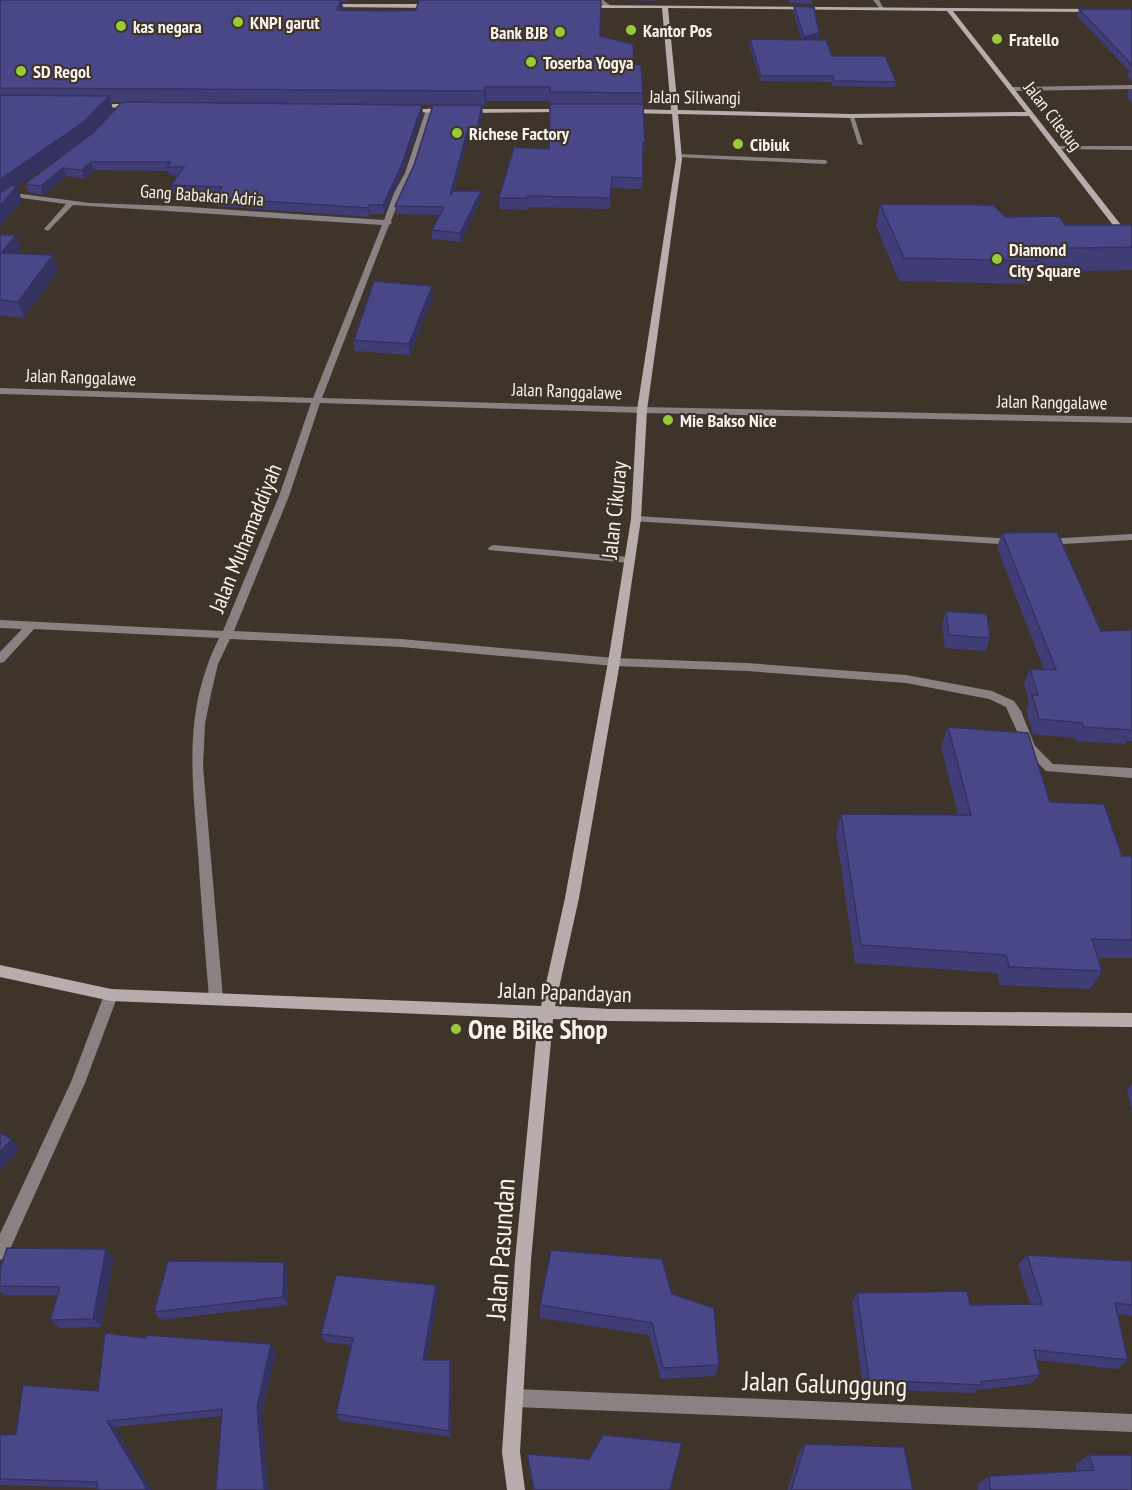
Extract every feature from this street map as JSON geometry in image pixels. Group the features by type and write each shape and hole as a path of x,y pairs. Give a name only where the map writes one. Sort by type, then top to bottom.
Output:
{"street":[{"path":"599,0 608,6"},
{"path":"876,0 882,8"},
{"path":"315,5 445,6"},
{"path":"576,6 1098,10"},
{"name":"Jalan Cikuray","path":"546,1013 572,898 614,662 636,519 642,410 678,156 665,7"},
{"name":"Jalan Ciledug","path":"948,9 1013,89 1132,244"},
{"path":"1013,89 1132,87"},
{"path":"88,106 145,106"},
{"path":"114,114 122,106"},
{"path":"395,110 452,111"},
{"name":"Jalan Muhamaddiyah","path":"216,998 197,766 199,724 204,694 212,664 227,634 284,496 317,400 388,224 398,193 409,173 429,110"},
{"path":"464,111 570,111"},
{"name":"Jalan Siliwangi","path":"617,111 851,116 1030,114"},
{"path":"851,116 861,144"},
{"path":"1059,148 1132,148"},
{"path":"678,156 825,162"},
{"path":"7,201 23,189"},
{"name":"Gang Babakan Adria","path":"14,195 71,203 175,207 388,224"},
{"path":"48,229 71,203"},
{"name":"Jalan Ranggalawe","path":"2,393 1132,420"},
{"path":"636,519 1029,543"},
{"path":"1040,542 1132,537"},
{"path":"493,548 629,560"},
{"path":"0,624 401,643 614,662 758,667 906,679 949,685 992,695 1010,704 1030,748 1050,768 1132,773"},
{"path":"0,659 32,625"},
{"name":"Jalan Papandayan","path":"0,970 111,995 546,1013 1132,1020"},
{"path":"0,1250 78,1083 111,995"},
{"name":"Jalan Pasundan","path":"516,1490 512,1452 523,1260 546,1013"},
{"name":"Jalan Galunggung","path":"515,1398 1132,1423"}],"building":[{"path":"0,0 341,0 337,10 394,11 416,10 419,0 601,0 600,36 633,44 634,65 641,65 643,93 550,92 550,87 485,87 484,91 0,88"},
{"path":"794,6 814,7 819,33 804,37"},
{"path":"1079,9 1132,9 1132,65"},
{"path":"750,39 826,40 832,56 885,56 896,82 834,81 833,76 761,76"},
{"path":"0,95 109,96 85,121 0,181"},
{"path":"122,102 422,105 402,164 383,205 369,205 368,208 214,198 222,187 171,185 184,167 167,167 170,162 91,162 82,170 63,168 41,186 25,184 94,132"},
{"path":"550,104 643,104 645,143 643,143 643,178 612,177 610,198 528,196 528,198 499,198 514,147 549,149"},
{"path":"433,105 482,105 477,128 468,128 450,196 453,191 481,191 460,233 432,230 444,207 395,206 414,165"},
{"path":"12,185 17,186 0,206 0,193"},
{"path":"880,204 993,205 1006,217 1059,216 1065,225 1132,225 1132,247 1029,249 1038,261 904,258"},
{"path":"0,235 16,235 1,253 53,255 18,302 0,300"},
{"path":"374,281 432,286 409,344 354,340"},
{"path":"1057,532 1101,631 1132,630 1132,730 1083,727 1082,723 1039,719 1032,695 1038,695 1030,669 1056,670 1002,533"},
{"path":"946,611 987,614 990,638 949,635"},
{"path":"948,727 1028,733 1050,802 1104,804 1122,856 1132,856 1132,940 1092,939 1102,971 1009,967 1006,955 861,945 841,814 971,815"},
{"path":"0,1133 12,1139 0,1152"},
{"path":"7,1248 106,1249 93,1319 50,1320 60,1287 0,1286 0,1269"},
{"path":"551,1250 662,1259 672,1294 714,1308 719,1365 663,1368 652,1323 540,1305"},
{"path":"1027,1255 1132,1261 1132,1305 1115,1303 1128,1360 1034,1350 1040,1375 981,1382 982,1385 869,1380 857,1293 967,1291 970,1305 1042,1304"},
{"path":"168,1261 284,1262 283,1297 154,1312"},
{"path":"336,1275 436,1285 423,1360 450,1360 449,1431 336,1414 353,1338 321,1334"},
{"path":"105,1333 146,1338 147,1335 271,1344 257,1407 264,1490 216,1490 222,1409 107,1421 146,1490 97,1490 97,1482 0,1479 0,1435 16,1434 23,1385 98,1391"},
{"path":"603,1435 682,1443 670,1490 534,1490 527,1454 589,1459"},
{"path":"805,1444 904,1447 913,1490 791,1490"},
{"path":"1089,1455 1132,1455 1132,1490 990,1490 989,1476 1094,1470"}],"place":[{"name":"KNPI garut","path":"238,22"},
{"name":"kas negara","path":"121,26"},
{"name":"Kantor Pos","path":"631,30"},
{"name":"Bank BJB","path":"560,32"},
{"name":"Fratello","path":"997,39"},
{"name":"Toserba Yogya","path":"531,62"},
{"name":"SD Regol","path":"21,71"},
{"name":"Richese Factory","path":"457,133"},
{"name":"Cibiuk","path":"738,144"},
{"name":"Diamond City Square","path":"997,259"},
{"name":"Mie Bakso Nice","path":"668,420"},
{"name":"One Bike Shop","path":"456,1029"}]}
